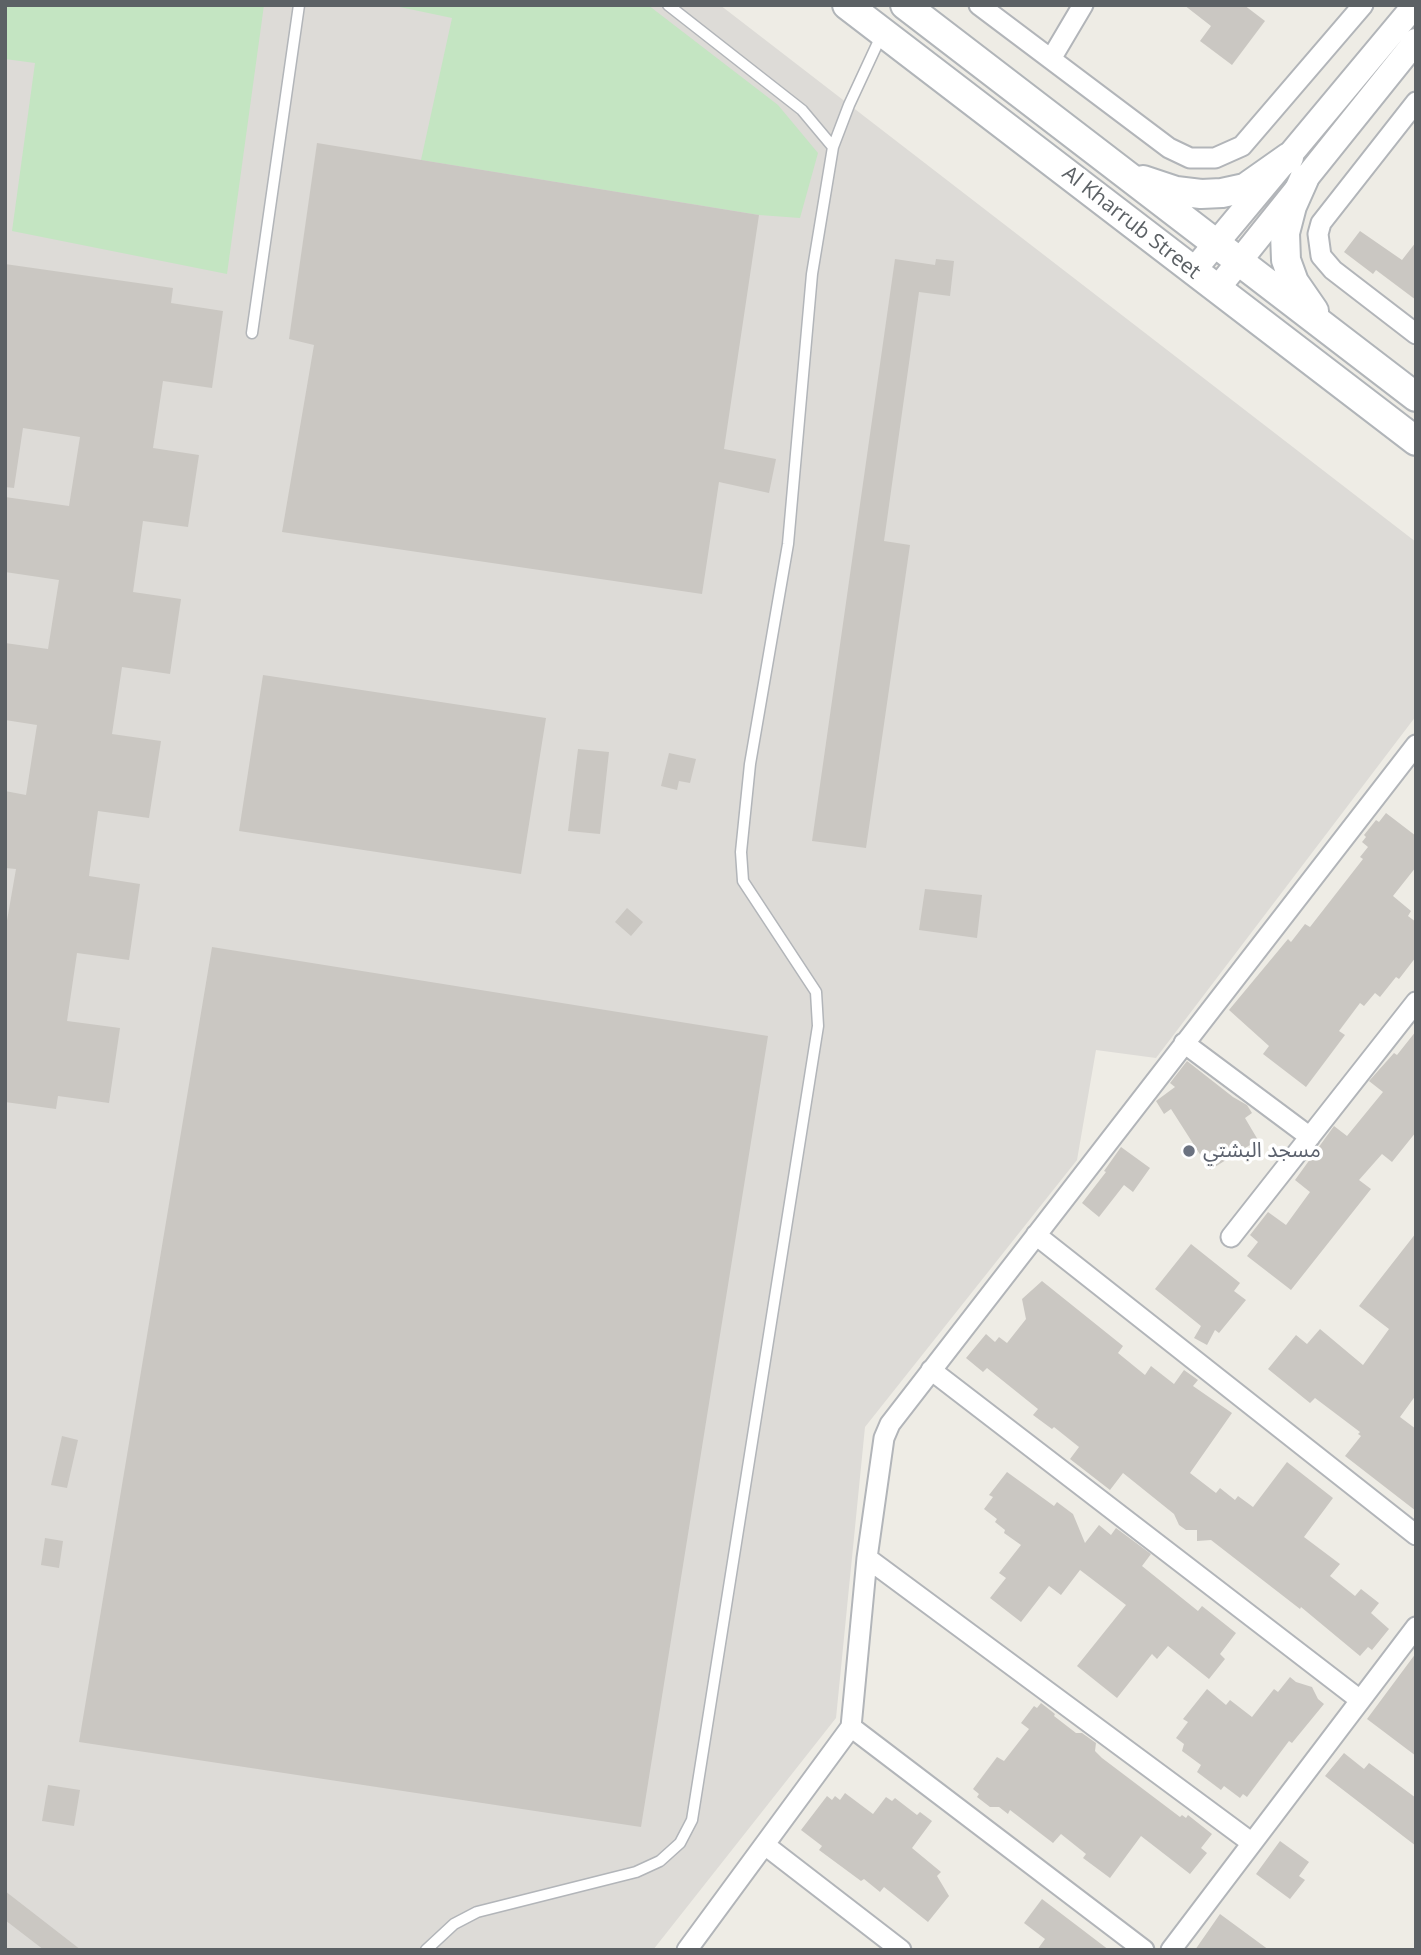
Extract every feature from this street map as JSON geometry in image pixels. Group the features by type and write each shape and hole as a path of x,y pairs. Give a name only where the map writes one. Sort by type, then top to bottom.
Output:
{"main road":[{"name":"Al Kharrub Street","path":"847,5 1416,441"},
{"name":"Al Kharrub Street","path":"905,5 1416,397"},
{"path":"1121,172 1176,191 1201,194 1245,188 1297,168 1285,233 1286,260 1294,282 1339,340"}],"street":[{"path":"979,5 1169,148 1190,158 1214,158 1242,146 1363,5"},
{"path":"1051,59 1083,5"},
{"path":"1217,289 1238,263 1297,168 1415,5"},
{"path":"1193,271 1215,244 1297,168 1416,41"},
{"path":"1416,102 1321,223 1318,234 1321,256 1333,270 1416,334"},
{"path":"687,1950 851,1727 867,1558 884,1438 890,1424 1416,745"},
{"path":"1231,1237 1416,1002"},
{"path":"1184,1043 1310,1137"},
{"path":"1036,1235 1416,1535"},
{"path":"931,1370 1360,1700"},
{"path":"867,1558 1252,1843"},
{"path":"1171,1950 1416,1627"},
{"path":"851,1727 1144,1950"},
{"path":"765,1845 901,1950"}],"lane":[{"path":"252,334 299,5"},
{"path":"668,5 802,110 833,147"},
{"path":"426,1950 454,1924 477,1912 636,1872 660,1860 680,1843 692,1819 818,1026 816,992 743,881 741,852 750,764 788,544 812,274 833,147 849,105 883,33"}],"shaded area":[{"path":"5,5 720,5 1416,542 1416,716 1156,1058 1096,1050 1077,1160 865,1427 836,1718 653,1950 5,1950"}],"green space":[{"path":"5,5 264,5 227,274 12,231 35,63 5,59"},
{"path":"390,5 648,5 778,105 818,153 800,218 759,215 421,160 452,18"}],"building":[{"path":"1184,5 1244,5 1265,21 1232,65 1200,41 1211,26"},
{"path":"317,143 759,215 724,449 776,459 769,493 719,482 702,594 282,532 314,345 289,339"},
{"path":"1360,231 1402,260 1416,242 1416,300 1376,270 1373,274 1344,252"},
{"path":"895,259 935,265 936,259 954,261 950,296 919,292 884,541 910,545 866,848 812,841"},
{"path":"5,264 173,288 171,303 223,311 212,388 163,381 153,448 199,455 188,527 143,521 133,592 181,599 170,674 122,667 112,734 161,741 149,818 98,811 89,876 140,884 129,960 77,953 67,1021 120,1028 109,1103 58,1096 56,1109 5,1102 5,932 16,869 5,868 5,791 26,795 37,725 5,720 5,643 48,649 59,580 5,572 5,497 69,506 80,437 23,428 14,488 5,487"},
{"path":"263,675 546,718 521,874 239,831"},
{"path":"578,749 609,752 600,834 568,831"},
{"path":"669,753 696,759 690,783 679,781 677,790 661,786"},
{"path":"1386,813 1416,836 1416,867 1393,896 1411,911 1408,916 1416,922 1416,957 1380,997 1375,993 1364,1006 1360,1003 1339,1031 1345,1035 1306,1087 1263,1054 1269,1046 1229,1010 1288,939 1291,942 1305,924 1310,927 1363,859 1360,857 1368,847 1362,842 1366,837 1364,835 1376,820 1379,822"},
{"path":"925,889 982,895 977,938 919,930"},
{"path":"627,908 643,922 631,936 615,922"},
{"path":"212,947 768,1036 641,1827 79,1742"},
{"path":"1416,1031 1416,1132 1392,1162 1382,1154 1359,1180 1371,1189 1291,1290 1247,1256 1258,1242 1250,1235 1268,1212 1286,1225 1310,1192 1295,1180 1334,1126 1347,1136 1383,1092 1369,1081 1394,1053 1397,1055"},
{"path":"1187,1061 1247,1105 1252,1113 1245,1118 1258,1140 1210,1170 1171,1109 1164,1114 1156,1101 1175,1087 1170,1083"},
{"path":"1121,1147 1150,1168 1133,1192 1124,1185 1099,1217 1082,1203"},
{"path":"1416,1233 1416,1395 1400,1417 1416,1429 1416,1511 1345,1456 1361,1436 1358,1434 1360,1432 1315,1398 1310,1403 1268,1369 1296,1335 1307,1344 1320,1329 1363,1365 1389,1329 1359,1306"},
{"path":"1191,1244 1240,1283 1234,1291 1246,1300 1219,1333 1215,1330 1207,1345 1194,1338 1201,1326 1155,1289"},
{"path":"1042,1281 1123,1346 1118,1353 1145,1375 1151,1366 1174,1384 1184,1370 1198,1380 1193,1386 1232,1413 1190,1473 1216,1493 1220,1488 1235,1500 1238,1496 1253,1507 1287,1462 1333,1498 1304,1537 1340,1564 1330,1576 1355,1596 1361,1589 1379,1603 1371,1613 1389,1629 1372,1650 1368,1647 1360,1656 1301,1607 1300,1609 1211,1540 1197,1541 1197,1530 1186,1530 1179,1525 1174,1514 1123,1473 1110,1490 1070,1459 1079,1447 1054,1427 1052,1429 1033,1415 1038,1409 987,1368 983,1372 966,1358 986,1334 995,1342 999,1337 1007,1343 1026,1319 1022,1299"},
{"path":"62,1436 78,1440 67,1488 51,1485"},
{"path":"1007,1472 1054,1506 1057,1502 1073,1514 1085,1543 1099,1525 1111,1535 1116,1528 1151,1554 1142,1566 1198,1611 1202,1606 1236,1633 1220,1654 1225,1659 1209,1679 1168,1646 1157,1659 1152,1654 1117,1698 1077,1666 1126,1605 1080,1570 1061,1595 1049,1586 1021,1622 990,1598 1006,1578 999,1573 1021,1545 1004,1533 1005,1530 995,1522 997,1519 984,1509 993,1497 989,1495"},
{"path":"45,1538 63,1541 59,1568 41,1565"},
{"path":"1416,1653 1416,1756 1367,1719"},
{"path":"1290,1677 1312,1687 1324,1704 1292,1743 1289,1741 1247,1797 1243,1794 1240,1798 1224,1786 1221,1790 1197,1772 1201,1765 1182,1751 1184,1744 1176,1738 1188,1722 1183,1719 1207,1689 1226,1705 1230,1700 1252,1717 1274,1689 1278,1692"},
{"path":"1041,1703 1076,1733 1082,1733 1096,1743 1095,1751 1102,1758 1180,1817 1182,1815 1186,1818 1188,1815 1212,1834 1201,1848 1207,1853 1190,1874 1141,1836 1110,1878 1083,1858 1086,1854 1061,1834 1053,1843 1010,1810 1008,1814 999,1807 990,1807 977,1797 979,1794 973,1789 997,1757 1004,1761 1029,1729 1021,1723 1034,1706 1037,1708"},
{"path":"1344,1753 1364,1769 1369,1763 1416,1798 1416,1846 1325,1776"},
{"path":"48,1785 80,1790 74,1826 42,1821"},
{"path":"845,1793 873,1814 886,1797 892,1801 895,1798 917,1815 920,1812 932,1821 912,1848 941,1872 937,1876 949,1896 928,1922 884,1887 880,1892 864,1879 861,1881 819,1850 822,1846 801,1830 827,1796 832,1800 835,1796 840,1800"},
{"path":"1280,1841 1309,1862 1299,1876 1305,1880 1290,1899 1256,1874"},
{"path":"5,1891 81,1950 44,1950 5,1920"},
{"path":"1042,1899 1109,1950 1037,1950 1045,1939 1024,1923"},
{"path":"1220,1914 1269,1950 1195,1950"}],"place":[{"name":"مسجد البشتي","path":"1189,1151"}]}
